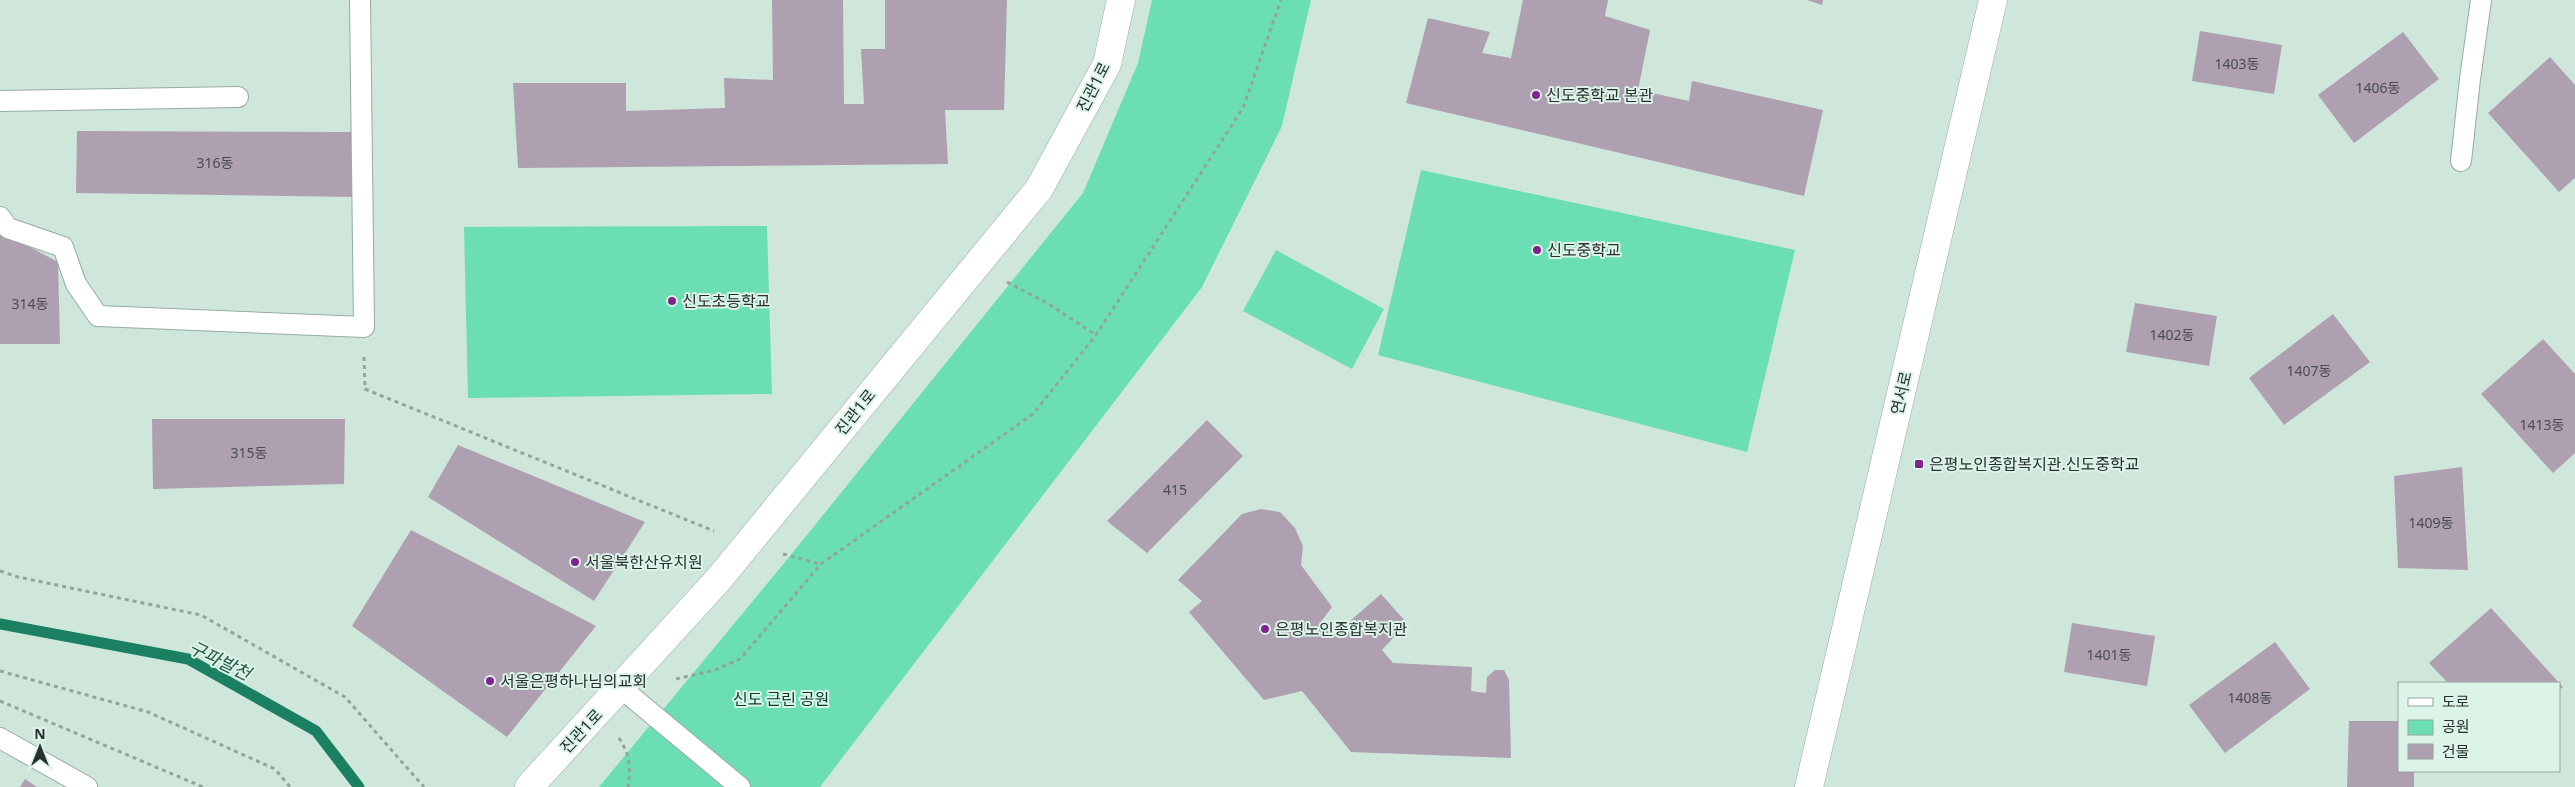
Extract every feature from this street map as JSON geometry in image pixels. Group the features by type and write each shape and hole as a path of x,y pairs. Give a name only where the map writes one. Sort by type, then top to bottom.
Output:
{"street":[{"name":"진관1로","path":"529,787 718,580 1039,189 1107,64 1121,0"},
{"name":"연서로","path":"1809,787 1993,0"}],"lane":[{"path":"0,217 8,228 63,248 76,284 98,316 364,327 360,0"},
{"path":"2462,161 2470,80 2482,0"},
{"path":"0,101 238,97"},
{"path":"621,688 740,787"},
{"path":"0,738 87,787"}],"path":[{"path":"672,680 715,670 740,659 821,564 1033,414 1096,335 1243,108 1281,0"},
{"path":"1005,280 1047,303 1096,335"},
{"path":"364,327 365,389 716,532"},
{"path":"775,552 821,564"},
{"path":"0,571 201,615 345,697 424,787"},
{"path":"0,670 148,712 275,769 290,787"},
{"path":"0,702 203,787"},
{"path":"616,733 627,751 631,770 628,787"}],"green space":[{"name":"신도 근린 공원","path":"1152,0 1311,0 1282,126 1202,287 820,787 599,787 790,556 1083,193 1138,63"},
{"path":"1421,170 1795,250 1747,452 1378,355"},
{"path":"767,226 772,394 468,398 464,227"},
{"path":"1276,250 1384,309 1352,369 1243,311"}],"building":[{"path":"772,0 843,0 844,104 864,104 861,49 885,49 885,0 1007,0 1004,110 945,110 948,164 518,168 513,83 626,83 626,111 725,108 724,78 773,80"},
{"name":"신도중학교 본관","path":"1523,0 1608,0 1605,16 1650,30 1638,90 1689,101 1692,81 1823,110 1804,196 1406,103 1428,18 1490,32 1482,53 1511,58"},
{"path":"1807,0 1823,0 1822,5"},
{"path":"2200,31 2282,45 2274,94 2192,81"},
{"path":"2403,32 2439,79 2354,143 2318,95"},
{"path":"2550,57 2575,85 2575,178 2559,192 2488,113"},
{"path":"77,131 352,132 353,197 76,193"},
{"path":"0,231 58,262 60,344 0,344"},
{"path":"2135,303 2217,316 2209,366 2126,352"},
{"path":"2333,314 2370,362 2284,425 2249,378"},
{"path":"2543,339 2575,374 2575,453 2553,473 2481,394"},
{"path":"152,419 345,419 344,484 153,489"},
{"path":"1207,420 1243,456 1147,553 1107,521"},
{"name":"서울북한산유치원","path":"458,445 645,522 594,601 428,497"},
{"path":"2462,467 2468,570 2398,568 2394,476"},
{"name":"은평노인종합복지관","path":"1261,509 1280,512 1295,528 1303,546 1301,565 1332,607 1320,623 1333,636 1381,594 1407,623 1382,650 1393,663 1472,667 1471,691 1486,693 1487,677 1495,670 1504,670 1509,680 1511,758 1351,752 1302,691 1264,700 1189,612 1202,601 1178,580 1242,514"},
{"name":"서울은평하나님의교회","path":"411,530 596,626 507,737 352,626"},
{"path":"2491,608 2558,682 2447,682 2429,663"},
{"path":"2072,623 2155,636 2147,686 2064,672"},
{"path":"2275,642 2310,689 2225,753 2189,705"},
{"path":"2349,721 2398,721 2398,772 2414,772 2414,787 2347,787"},
{"path":"25,779 37,787 20,787"}],"waterway":[{"name":"구파발천","path":"0,624 188,659 316,731 359,787"}],"place":[{"name":"신도중학교 본관","path":"1536,95"},
{"name":"신도중학교","path":"1537,250"},
{"name":"신도초등학교","path":"672,301"},
{"name":"은평노인종합복지관.신도중학교","path":"1919,464"},
{"name":"서울북한산유치원","path":"575,562"},
{"name":"은평노인종합복지관","path":"1265,629"},
{"name":"서울은평하나님의교회","path":"490,681"}]}
